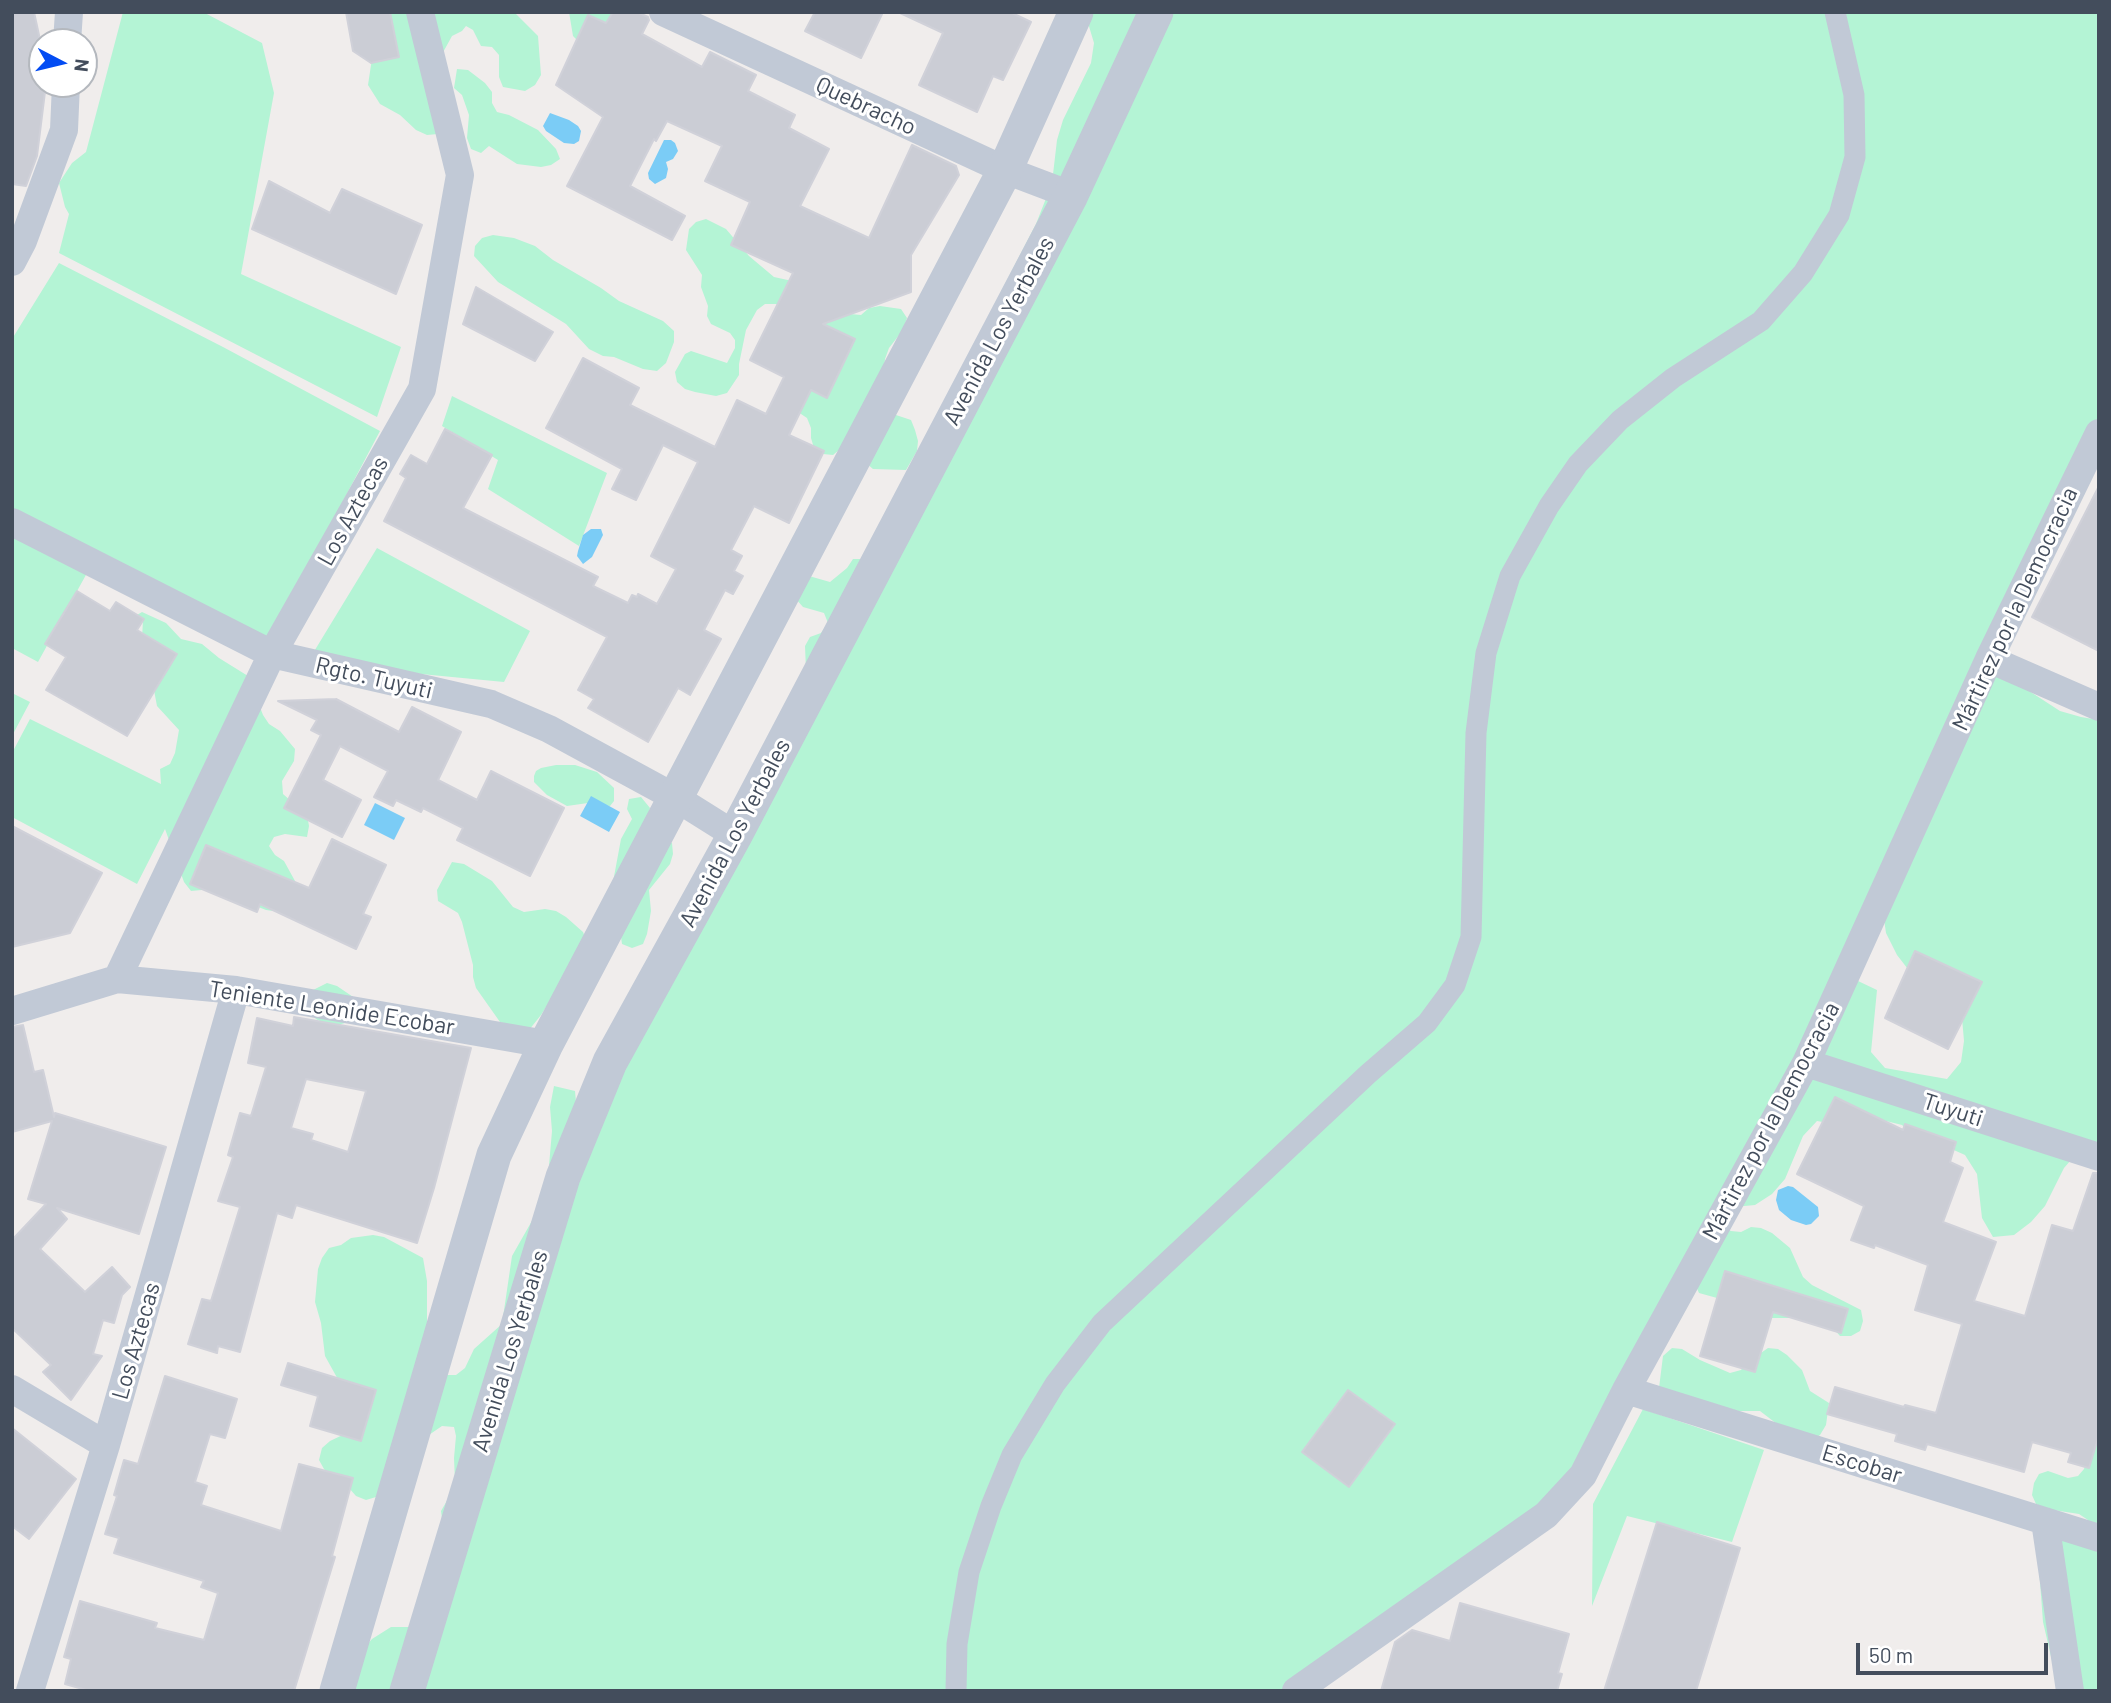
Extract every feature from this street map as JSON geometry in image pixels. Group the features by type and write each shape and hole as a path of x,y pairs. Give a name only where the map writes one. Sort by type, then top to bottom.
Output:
{"street":[{"name":"Los Aztecas","path":"117,979 272,654 422,389 460,175 421,12"},
{"name":"Quebracho","path":"663,12 1006,170 1071,195"},
{"path":"337,1691 494,1155 546,1044 1006,170 1076,12"},
{"name":"Avenida Los Yerbales","path":"407,1691 563,1177 610,1062 735,835 1071,195 1156,12"},
{"path":"956,1691 957,1644 969,1572 991,1506 1012,1455 1055,1384 1102,1323 1368,1074 1427,1023 1455,985 1471,936 1476,733 1486,653 1510,576 1549,506 1578,464 1620,420 1672,378 1761,321 1802,273 1839,215 1855,157 1854,95 1835,12"},
{"path":"16,246 64,130 65,98"},
{"name":"Mártirez por la Democracia","path":"1296,1691 1546,1515 1583,1475 1626,1390 1806,1063 1989,659 2099,433"},
{"name":"Rgto. Tuyuti","path":"12,522 272,654 491,704 549,729 676,798 735,835"},
{"path":"1989,659 2099,707"},
{"path":"12,1011 117,979"},
{"name":"Teniente Leonide Ecobar","path":"117,979 236,990 546,1044"},
{"name":"Los Aztecas","path":"30,1691 106,1445 236,990"},
{"name":"Tuyuti","path":"1806,1063 2099,1157"},
{"path":"12,1389 106,1445"},
{"name":"Escobar","path":"1626,1390 2099,1538"},
{"path":"2045,1521 2070,1691"}],"green space":[{"path":"123,12 203,12 262,43 274,93 241,274 401,347 377,417 59,253 69,214 59,183 72,163 86,152"},
{"path":"379,12 514,12 538,36 541,75 535,85 525,91 503,87 499,77 499,55 492,47 481,46 473,30 466,26 452,36 441,56 438,134 427,135 380,104 368,85"},
{"path":"569,12 624,12 580,43 573,36"},
{"path":"1082,12 2099,12 2099,433 1985,669 2023,687 2060,711 2099,720 2099,1144 2078,1152 2064,1168 2045,1206 2031,1222 2014,1235 1993,1237 1982,1218 1977,1174 1965,1155 1947,1147 1925,1145 1902,1125 1882,1120 1840,1125 1817,1121 1803,1136 1785,1179 1772,1194 1755,1205 1734,1207 1722,1226 1731,1231 1741,1232 1751,1227 1772,1233 1790,1248 1803,1277 1812,1285 1861,1310 1863,1321 1860,1331 1851,1336 1840,1336 1833,1328 1806,1318 1772,1318 1764,1311 1699,1293 1695,1284 1583,1475 1296,1691 346,1691 365,1647 372,1639 391,1627 412,1627 444,1534 441,1511 455,1482 456,1436 454,1427 442,1426 423,1439 376,1497 366,1500 331,1478 324,1469 319,1460 322,1448 351,1431 340,1383 325,1356 315,1302 318,1269 322,1258 329,1248 341,1245 351,1238 373,1235 384,1237 423,1258 427,1281 427,1324 445,1375 456,1375 465,1368 474,1349 502,1324 512,1256 533,1219 548,1177 552,1131 550,1107 554,1086 575,1091 579,1135 806,670 805,646 810,637 821,633 828,623 824,613 803,607 795,598 809,576 830,582 847,568 853,559 863,559 1036,224 1052,183 1057,140 1063,120 1091,63 1094,43","holes":["1883,912 1886,933 1897,955 1911,973 1962,1018 1964,1041 1961,1062 1947,1079 1885,1068 1871,1052 1877,990 1858,981"]},
{"path":"457,69 468,70 485,83 492,92 492,103 497,112 538,130 556,149 560,159 541,167 517,164 489,146 481,153 471,149 467,138 469,115 462,95 454,88"},
{"path":"706,219 726,229 749,256 774,277 806,284 850,314 861,315 869,308 880,306 901,309 907,318 903,330 889,348 885,359 881,398 890,413 911,420 915,430 917,451 906,470 873,469 845,445 833,455 823,454 814,448 807,418 798,412 787,309 776,304 765,304 757,310 746,330 739,375 727,393 716,396 695,392 685,389 677,382 675,372 685,354 691,351 727,363 735,348 735,340 730,333 711,324 707,316 708,306 701,287 702,275 686,250 689,229 696,222"},
{"path":"493,235 514,238 535,246 619,301 663,321 674,331 674,342 666,363 657,371 603,356 589,349 566,324 498,282 474,256 475,246 482,238"},
{"path":"59,263 380,431 313,558 269,653 12,519 12,339"},
{"path":"452,396 607,473 579,546 488,489 498,460 442,426"},
{"path":"12,532 87,573 38,662 12,648"},
{"path":"377,548 530,631 504,682 307,663"},
{"path":"142,612 166,623 181,639 202,644 248,676 263,715 295,749 294,761 282,781 283,794 307,815 307,837 285,834 274,837 269,846 275,855 284,861 295,881 295,893 287,913 266,910 212,889 191,891 184,882 165,829 137,884 12,817 12,753 30,719 161,784 160,769 170,764 179,730 157,706 153,685 141,658 143,620 132,618"},
{"path":"12,693 30,702 12,736"},
{"path":"575,765 597,772 614,788 614,801 610,806 588,803 567,806 547,795 534,782 534,776 541,768"},
{"path":"641,797 650,808 645,830 672,843 673,854 670,864 649,890 651,911 643,944 632,948 622,944 613,882 621,839 632,819 627,809 629,799"},
{"path":"452,862 464,864 492,881 513,907 524,912 545,909 556,911 583,932 587,942 529,1030 500,1022 476,988 462,922 458,913 438,901 437,890"},
{"path":"327,983 337,986 362,1003 359,1019 338,1025 326,1024 312,1015 313,990"},
{"path":"1672,1348 1682,1349 1730,1373 1741,1370 1768,1348 1778,1349 1802,1370 1810,1391 1829,1403 1826,1425 1820,1435 1811,1442 1777,1424 1760,1411 1738,1411 1659,1388 1663,1356"},
{"path":"1643,1409 1764,1450 1732,1542 1627,1516 1592,1606 1593,1504"},
{"path":"2099,1424 2099,1691 2059,1691 2043,1622 2038,1555 2056,1540 2093,1528 2088,1520 2079,1514 2047,1509 2036,1504 2032,1495 2039,1474 2048,1471 2068,1478 2078,1476 2084,1469"}],"water":[{"path":"550,113 578,126 581,131 579,141 574,144 564,143 546,131 543,126"},
{"path":"664,140 675,143 678,151 673,159 666,162 666,178 655,184 649,179 648,173"},
{"path":"591,529 601,529 603,535 592,557 583,564 577,556 578,551 583,535"},
{"path":"591,796 620,812 609,832 580,816"},
{"path":"375,803 405,818 394,840 364,825"},
{"path":"1788,1186 1818,1207 1819,1216 1811,1224 1791,1220 1779,1210 1776,1200 1778,1190"}],"building":[{"path":"12,12 34,12 37,28 28,28 28,98 44,98 37,156 26,186 12,184"},
{"path":"346,12 390,12 399,57 371,63 353,51"},
{"path":"613,12 637,12 648,17 642,34 702,67 710,52 756,75 748,91 795,115 789,128 829,149 800,206 869,238 912,145 956,166 959,175 911,255 911,292 823,324 855,339 827,398 811,390 789,435 824,451 789,523 754,506 731,550 742,556 734,571 743,576 733,594 725,590 704,630 721,639 690,695 678,688 648,742 588,708 594,699 578,690 607,637 384,521 406,478 400,474 411,455 427,464 445,429 492,455 463,508 598,577 593,586 628,603 632,595 637,597 638,594 657,604 676,569 651,556 698,462 663,445 636,500 612,489 622,469 546,428 583,358 639,388 630,405 715,447 737,400 766,414 784,377 750,360 793,273 731,245 750,202 705,181 722,146 667,121 656,141 654,139 630,186 685,216 672,240 567,186 603,117 556,85 588,15 606,23"},
{"path":"815,12 883,12 861,58 805,31"},
{"path":"898,12 1010,12 1031,22 1003,80 993,76 977,112 919,85 943,33"},
{"path":"269,181 330,213 342,189 422,225 396,294 252,229"},
{"path":"476,287 553,332 535,361 463,324"},
{"path":"2099,486 2099,651 2032,617"},
{"path":"77,591 110,611 116,602 144,619 137,630 177,654 127,736 46,690 66,657 45,644"},
{"path":"336,699 399,732 412,707 461,732 438,780 477,800 491,771 564,808 530,876 457,840 463,828 423,808 421,812 396,800 393,806 374,797 388,771 340,746 323,780 361,800 342,837 284,808 321,735 311,730 317,720 278,701"},
{"path":"12,826 102,873 70,933 12,947"},
{"path":"332,839 386,865 363,914 371,917 356,949 260,904 257,912 190,884 206,845 309,888"},
{"path":"1915,951 1982,982 1948,1049 1885,1018"},
{"path":"294,1017 471,1048 417,1243 296,1205 292,1218 277,1213 240,1352 218,1346 217,1353 188,1344 202,1299 211,1301 240,1207 218,1201 233,1157 228,1155 240,1113 251,1116 266,1067 248,1063 257,1018 293,1026","holes":["306,1079 366,1091 348,1152 311,1140 313,1134 291,1128"]},
{"path":"23,1025 34,1072 43,1070 54,1117 55,1113 166,1147 139,1234 57,1208 67,1219 40,1249 85,1292 112,1267 130,1287 122,1295 114,1323 103,1320 93,1354 102,1356 71,1400 43,1372 51,1365 12,1328 12,1240 46,1204 28,1199 52,1121 12,1132 12,1027"},
{"path":"1835,1097 1903,1130 1905,1124 1956,1142 1950,1162 1963,1168 1943,1222 1996,1242 1974,1301 2025,1316 2052,1225 2073,1231 2093,1173 2099,1173 2099,1435 2089,1468 2068,1462 2071,1453 2032,1442 2024,1472 1927,1444 1925,1450 1895,1441 1897,1434 1827,1414 1835,1387 1904,1407 1905,1405 1936,1413 1962,1324 1915,1310 1928,1265 1875,1245 1874,1248 1851,1240 1864,1206 1797,1174"},
{"path":"1725,1271 1848,1309 1841,1333 1773,1312 1755,1372 1700,1356"},
{"path":"288,1363 376,1390 361,1441 310,1426 318,1396 281,1385"},
{"path":"165,1376 237,1399 225,1438 210,1434 195,1482 207,1486 201,1505 281,1531 299,1464 353,1478 332,1556 335,1557 294,1691 90,1691 65,1684 71,1659 64,1657 80,1601 157,1623 155,1628 204,1640 218,1593 201,1587 204,1581 114,1553 119,1538 105,1534 117,1496 114,1495 124,1460 138,1464"},
{"path":"1348,1390 1395,1424 1349,1487 1302,1452"},
{"path":"12,1428 76,1479 29,1539 12,1526"},
{"path":"1657,1522 1740,1548 1696,1691 1604,1691"},
{"path":"1460,1603 1569,1634 1558,1673 1562,1674 1557,1691 1381,1691 1395,1642 1412,1630 1450,1641"}]}
